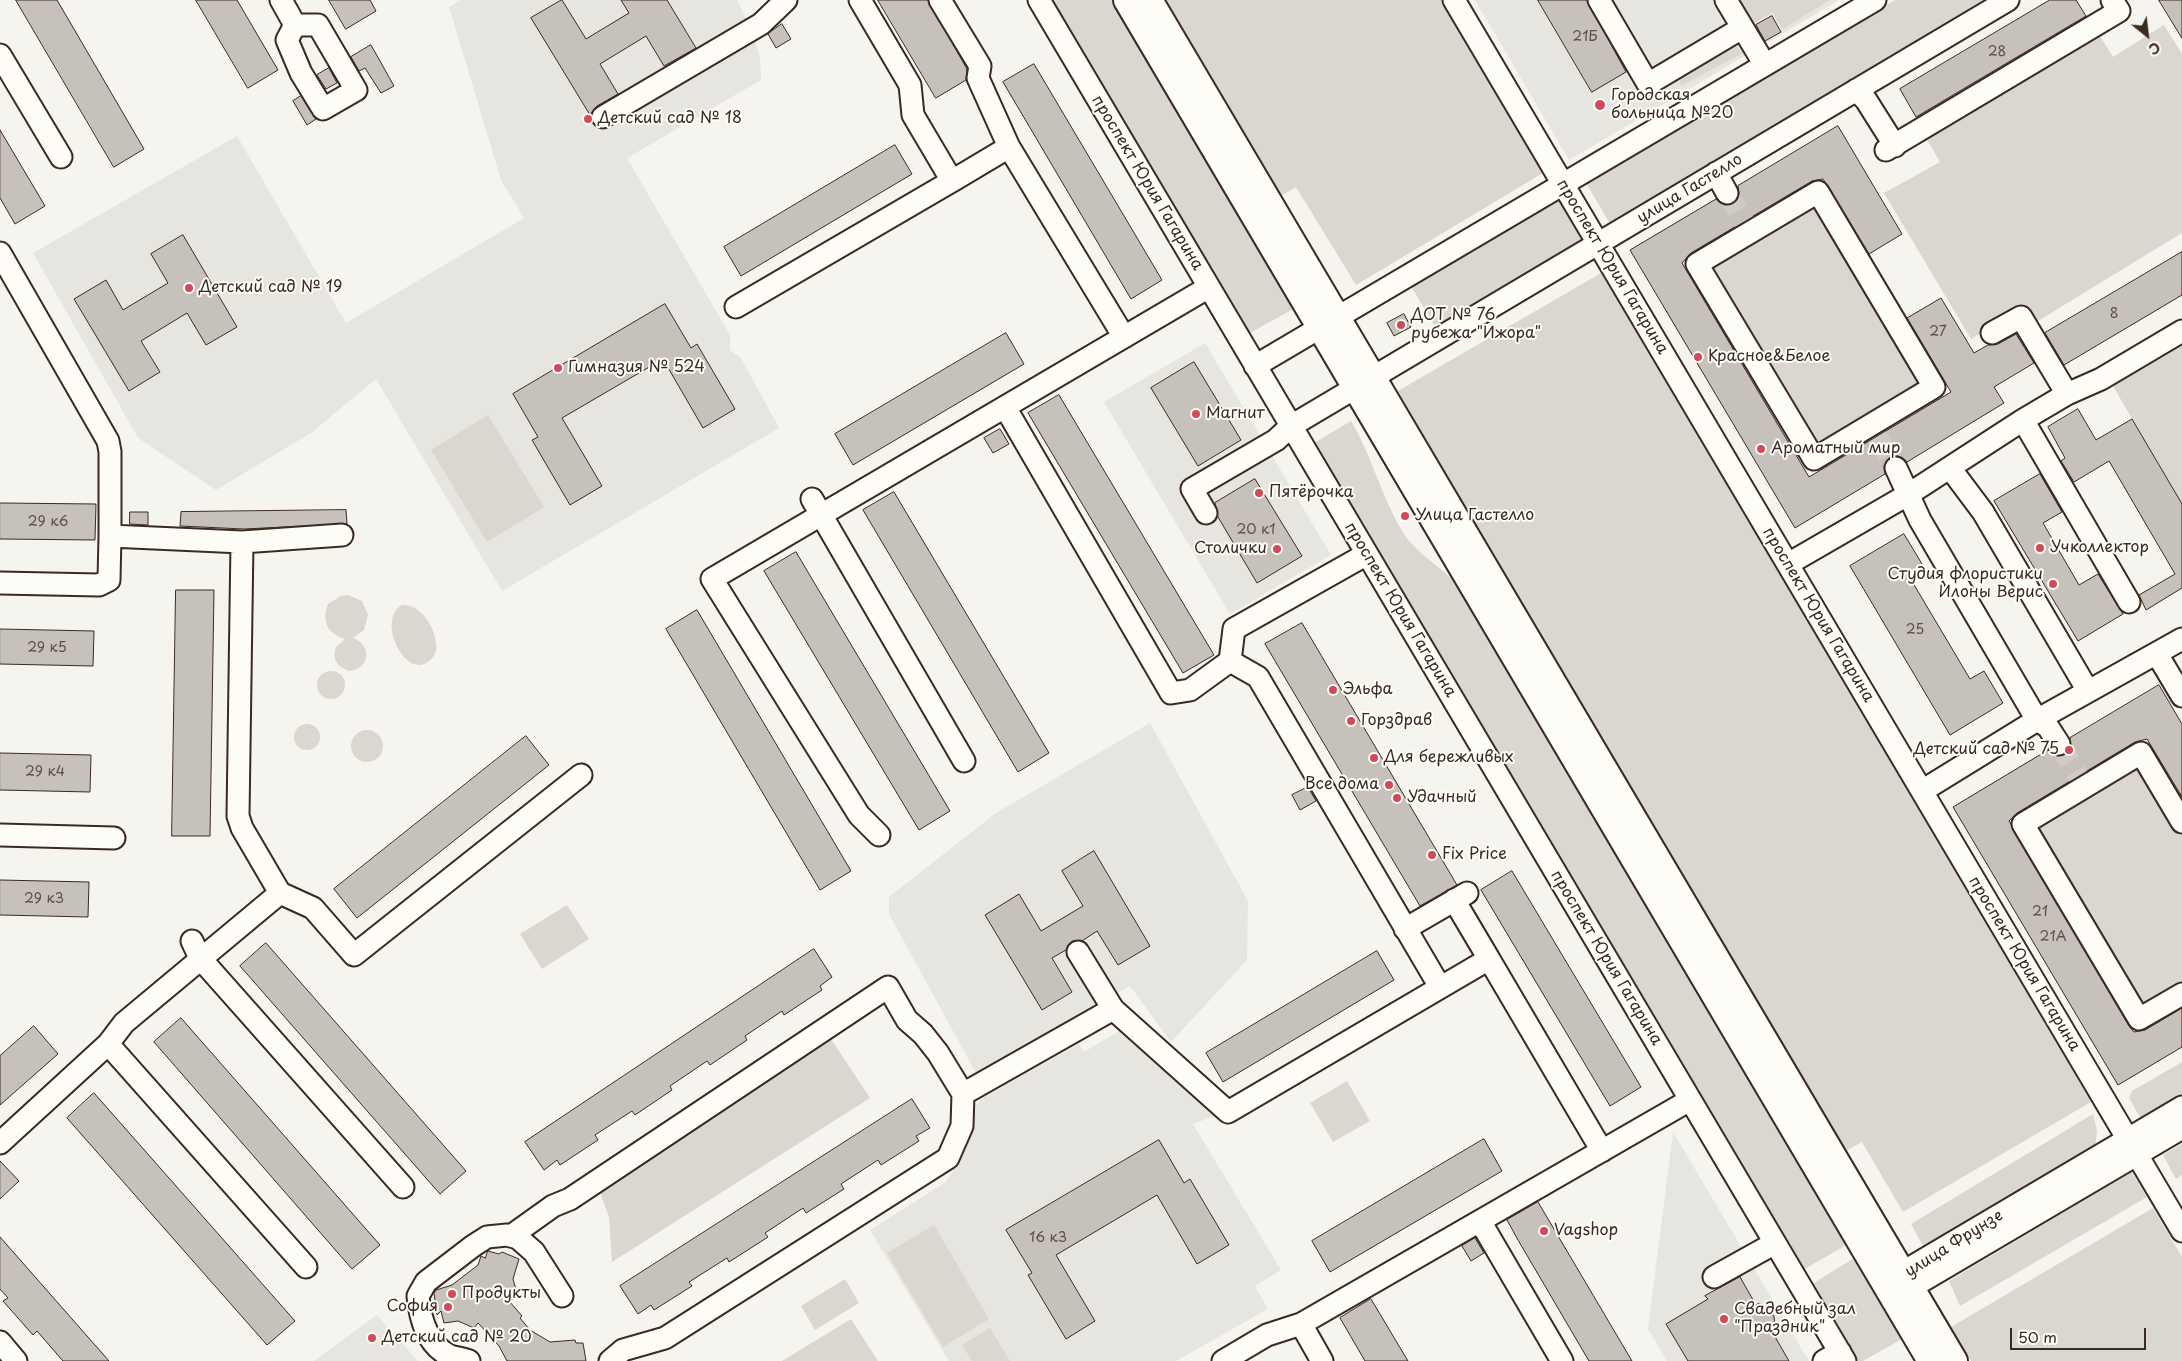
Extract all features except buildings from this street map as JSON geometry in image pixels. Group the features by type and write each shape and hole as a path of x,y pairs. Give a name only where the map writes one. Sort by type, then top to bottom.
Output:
{"main road":[{"path":"1127,0 1329,323"},
{"path":"1149,0 1364,383 1901,1283 1954,1361"},
{"path":"1901,1283 1932,1361"}],"street":[{"path":"281,0 295,25"},
{"path":"603,118 761,24 765,8 786,0"},
{"path":"860,0 910,85 913,114 952,181"},
{"path":"940,0 980,66 978,78 1009,147 1124,337"},
{"name":"проспект Юрия Гагарина","path":"1039,0 1775,1243 1836,1358"},
{"name":"проспект Юрия Гагарина","path":"1454,0 2182,1231"},
{"path":"1599,0 1648,84 1742,28"},
{"path":"1726,0 1765,65"},
{"path":"1255,366 1875,0"},
{"name":"улица Гастелло","path":"1364,383 2008,0"},
{"path":"1856,90 1866,100 1890,148 2119,11 2112,0"},
{"path":"0,54 61,157"},
{"path":"736,307 1009,147"},
{"path":"1716,173 1727,192"},
{"path":"1818,192 1934,387 1874,431 1814,459 1698,264 1748,228 1818,192"},
{"path":"0,253 108,441 110,452 109,580 98,585 0,583"},
{"path":"879,836 860,815 712,579 817,507 1005,407 1209,287"},
{"path":"1992,333 2021,317 2067,394"},
{"path":"1788,564 1910,494 2023,420 2067,394 2101,379 2182,331"},
{"path":"1206,513 1192,489 1276,440 1291,426 1364,383"},
{"path":"1005,407 1171,693 1190,690 1230,661 1234,629 1367,554"},
{"path":"2023,420 2129,602"},
{"path":"1896,468 1910,494 1920,520 2037,720 2048,727 2059,744"},
{"path":"1950,468 1983,512 2088,691"},
{"path":"817,507 964,761"},
{"path":"110,536 242,542 342,535"},
{"path":"242,542 238,816 242,828 280,893 313,908 354,955 581,776"},
{"path":"1922,791 2037,720 2182,639"},
{"path":"2157,654 2182,696"},
{"path":"1230,661 1258,677 1440,987"},
{"path":"2182,822 2141,753 2082,783 2022,824 2139,1019 2182,994"},
{"path":"0,836 114,838"},
{"path":"0,1142 108,1044 124,1023 196,949 280,893"},
{"path":"1405,929 1461,896 1489,958 1602,1151"},
{"path":"196,949 403,1187"},
{"path":"1078,952 1113,1008 1228,1112 1489,958"},
{"path":"511,1236 553,1206 570,1199 751,1080 888,986 907,1020 923,1034 938,1053 964,1094 962,1126 948,1158 665,1338 623,1350 610,1361"},
{"path":"964,1094 1113,1008"},
{"path":"108,1044 306,1266"},
{"path":"1223,1361 1267,1334 1301,1324 1690,1100"},
{"name":"улица Фрунзе","path":"1901,1283 2133,1147 2182,1107"},
{"name":"улица Фрунзе","path":"2133,1147 2182,1128"},
{"path":"1480,1221 1562,1361"},
{"path":"469,1361 450,1356 436,1346 428,1336 418,1296 426,1282 473,1246 487,1237 511,1236 518,1238 534,1252 562,1296"},
{"path":"1714,1277 1775,1243"},
{"path":"1301,1324 1322,1361"},
{"path":"0,1342 16,1361"}],"shaded area":[{"path":"461,0 737,0 751,29 760,58 761,80 627,158 730,335 730,350 741,358 779,428 502,591 376,379 311,433 216,490 138,438 33,253 237,136 346,323 524,218 501,180 449,7"},
{"path":"1051,0 1112,0 1295,308 1248,334"},
{"path":"1166,0 1441,0 1543,173 1356,285 1296,187 1281,196"},
{"name":"Городская больница №20","path":"1475,0 1839,0 1569,160"},
{"path":"1735,0 1830,0 1783,29 1772,12 1751,25"},
{"path":"1895,0 1990,0 1612,227 1586,183"},
{"path":"2164,25 2182,54 2182,233 2033,324 2023,308 1971,339 1884,193 1940,162 1925,136 2098,33 2113,57"},
{"path":"1733,44 1743,53 1681,86 1679,72 1699,68 1719,49"},
{"path":"1559,201 1582,241 1435,327 1411,286"},
{"path":"1818,201 1928,385 1815,453 1705,267"},
{"path":"1601,273 2091,1102 1903,1212 1862,1142 1842,1153 1398,391"},
{"path":"2182,338 2182,504 2110,381"},
{"path":"1205,343 1331,555 1230,614 1104,402"},
{"path":"488,415 544,507 487,542 431,450"},
{"path":"1351,421 1366,450 1390,508 1406,537 1452,579 1848,1244 1803,1270 1314,443"},
{"path":"348,595 362,601 368,615 364,630 353,638 359,641 366,651 365,662 362,666 349,671 341,667 335,659 336,647 345,639 330,630 325,616 328,604 341,596"},
{"path":"402,605 415,608 421,612 435,636 435,654 430,660 421,665 412,663 404,657 397,647 393,635 392,623 395,613"},
{"path":"331,671 341,675 345,685 341,695 331,699 321,695 317,685 321,675"},
{"path":"1150,723 1248,901 1247,960 1171,1042 1130,986 977,1075 889,914 889,897 996,813"},
{"path":"307,724 316,728 320,737 316,746 307,750 298,746 294,737 298,728"},
{"path":"367,730 373,731 378,735 382,740 382,752 378,757 373,761 367,762 361,761 356,757 352,752 351,746 352,740 356,735 361,731"},
{"path":"2139,763 2182,834 2182,987 2142,1011 2033,827"},
{"path":"567,905 589,939 542,969 520,934"},
{"path":"825,1030 870,1098 612,1262 609,1217 596,1181"},
{"path":"1119,1031 1214,1116 1193,1124 1281,1270 1255,1286 1268,1309 1176,1361 949,1361 870,1230 946,1182 965,1150 973,1109 981,1099 1079,1044 1084,1052"},
{"path":"2182,1062 2182,1097 2141,1119 2129,1098 2132,1091"},
{"path":"1347,1081 1370,1121 1333,1142 1310,1103"},
{"path":"2093,1114 2097,1131 2095,1148 1923,1246 1911,1224"},
{"path":"1673,1132 1809,1361 1667,1361 1648,1329"},
{"path":"2182,1144 2182,1175 2176,1179 2163,1155"},
{"path":"2132,1172 2147,1197 1960,1306 1949,1281"},
{"path":"2153,1208 2182,1257 2182,1361 1971,1361 1951,1327"},
{"path":"934,1225 989,1319 943,1347 887,1253"},
{"path":"1856,1257 1904,1338 1863,1361 1858,1361 1812,1284"},
{"path":"845,1279 859,1303 815,1330 801,1306"},
{"name":"Детский сад № 20","path":"377,1315 418,1361 314,1361"},
{"path":"851,1319 878,1361 782,1361"},
{"path":"990,1328 1010,1361 972,1361 962,1345"}],"tunnel":[{"path":"1727,193 1746,225"},
{"path":"1877,437 1896,468"},
{"path":"2059,744 2080,779"}],"place":[{"name":"Городская больница №20","path":"1600,105"},
{"name":"Детский сад № 18","path":"588,119"},
{"name":"Детский сад № 19","path":"189,288"},
{"name":"ДОТ № 76 рубежа \"Ижора\"","path":"1401,325"},
{"name":"Красное&Белое","path":"1698,357"},
{"name":"Гимназия № 524","path":"558,368"},
{"name":"Магнит","path":"1196,414"},
{"name":"Ароматный мир","path":"1761,449"},
{"name":"Пятёрочка","path":"1259,493"},
{"name":"Улица Гастелло","path":"1405,516"},
{"name":"Учколлектор","path":"2040,548"},
{"name":"Столички","path":"1277,549"},
{"name":"Студия флористики Илоны Верис","path":"2053,584"},
{"name":"Эльфа","path":"1333,690"},
{"name":"Горздрав","path":"1351,721"},
{"name":"Детский сад № 75","path":"2069,750"},
{"name":"Для бережливых","path":"1374,758"},
{"name":"Все дома","path":"1389,785"},
{"name":"Удачный","path":"1397,798"},
{"name":"Fix Price","path":"1432,855"},
{"name":"Vagshop","path":"1544,1231"},
{"name":"Продукты","path":"452,1294"},
{"name":"София","path":"448,1307"},
{"name":"Свадебный зал \"Праздник\"","path":"1724,1319"},
{"name":"Детский сад № 20","path":"372,1338"}]}
